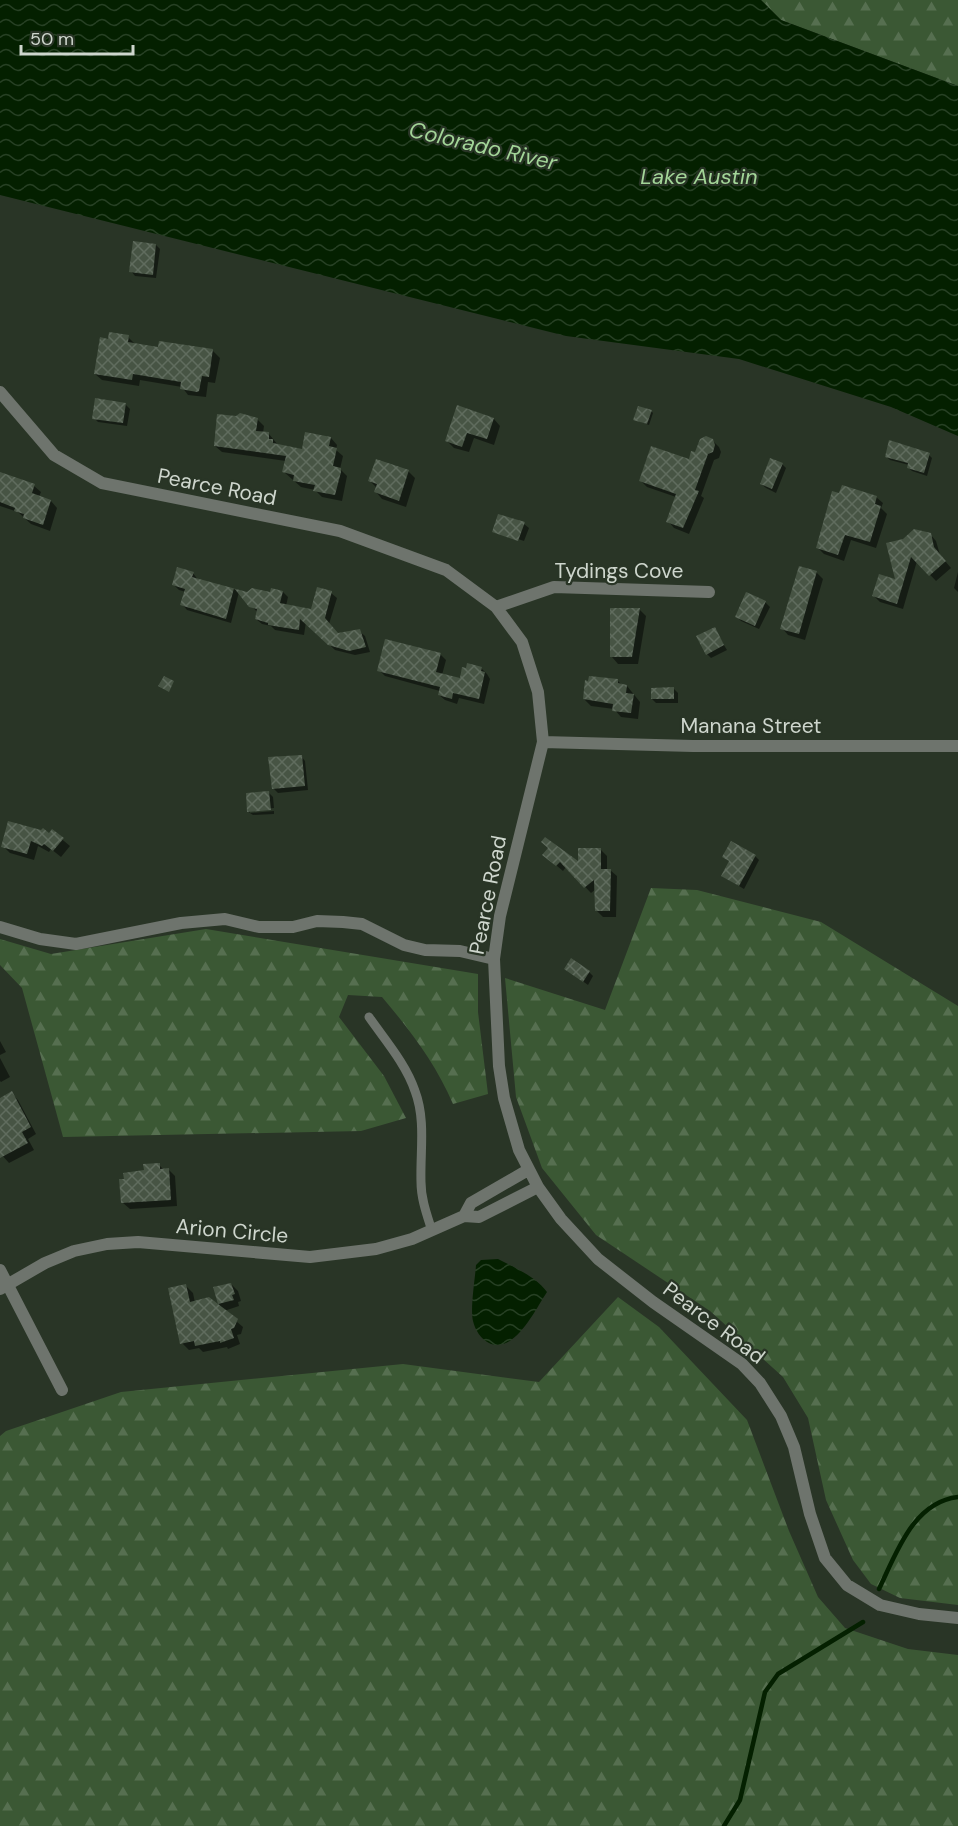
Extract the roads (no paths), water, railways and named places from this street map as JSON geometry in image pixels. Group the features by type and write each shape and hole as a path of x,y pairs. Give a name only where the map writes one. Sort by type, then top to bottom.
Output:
{"street":[{"name":"Pearce Road","path":"0,392 54,455 102,483 340,531 446,570 496,607 522,642 538,692 543,742 500,916 494,959 504,1098 519,1150 528,1170 561,1220 598,1259 653,1302 742,1364 760,1383 781,1416 794,1447 810,1514 825,1558 847,1585 880,1605 919,1614 958,1618"},
{"name":"Tydings Cove","path":"496,607 554,587 709,592"},
{"name":"Manana Street","path":"543,742 693,746 958,746"},
{"path":"0,927 40,939 76,944 181,923 225,919 259,927 293,927 317,921 343,922 362,924 404,945 425,950 460,951 494,959"},
{"name":"Arion Circle","path":"464,1216 471,1203 528,1170"},
{"name":"Arion Circle","path":"4,1287 45,1263 74,1251 107,1244 138,1242 310,1257 376,1249 412,1239 464,1216 479,1217 538,1187"},
{"path":"0,1270 4,1287 62,1390"}],"lane":[{"path":"369,1017 410,1076 416,1092 422,1125 420,1184 424,1207 432,1231"},
{"path":"486,1194 493,1210"}],"water":[{"name":"Lake Austin","path":"0,0 761,0 781,20 958,86 958,436 891,407 739,359 566,336 0,195"},
{"path":"498,1259 531,1277 547,1292 523,1329 507,1343 498,1345 489,1343 479,1334 473,1321 472,1309 476,1265 481,1260"}],"waterway":[{"path":"879,1589 900,1546 918,1519 942,1501 958,1497"},
{"path":"724,1826 740,1800 765,1692 778,1674 863,1622"}],"water label":[{"name":"Colorado River","path":"483,146"}]}
